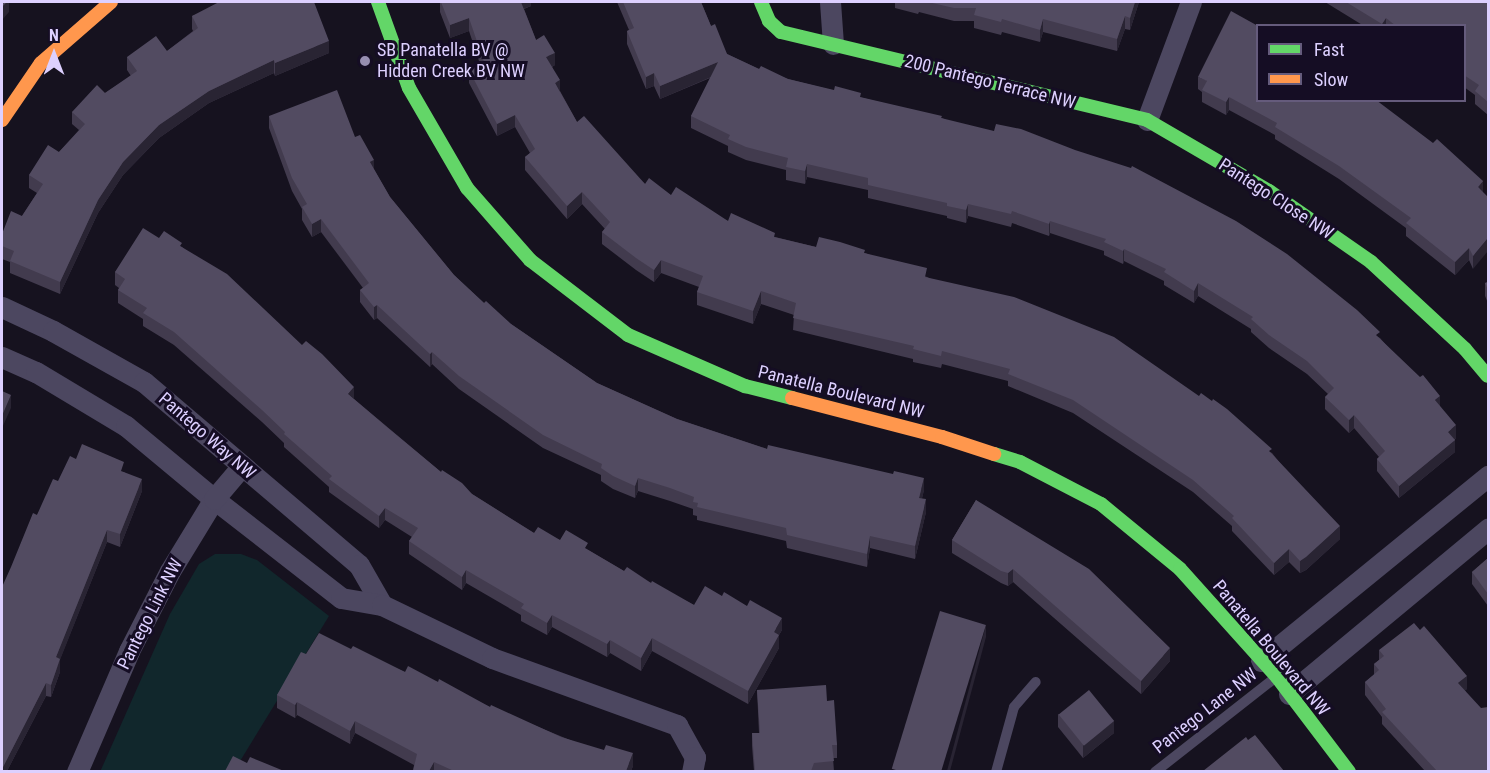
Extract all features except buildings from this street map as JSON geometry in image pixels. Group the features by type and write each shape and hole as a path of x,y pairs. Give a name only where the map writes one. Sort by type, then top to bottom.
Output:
{"street":[{"path":"2,120 41,63 111,2"},
{"name":"Panatella Boulevard NW","path":"378,2 409,88 467,188 530,260 628,335 745,386 942,437 1020,462 1101,504 1180,569 1276,677 1349,771"},
{"name":"200 Pantego Terrace NW","path":"761,2 769,21 781,32 1147,120"},
{"path":"830,2 833,44"},
{"path":"1147,120 1191,2"},
{"name":"Pantego Close NW","path":"1147,120 1269,191 1371,262 1465,349 1488,376"},
{"name":"Pantego Way NW","path":"2,307 52,331 144,382 359,565 382,605"},
{"path":"2,357 36,372 126,426 214,499 341,598 382,605 492,658 677,725 695,757 692,771"},
{"name":"Pantego Link NW","path":"77,771 129,651 170,571 214,499 242,466"},
{"path":"1262,661 1488,476"},
{"path":"1289,694 1488,529"}],"lane":[{"name":"Pantego Lane NW","path":"1155,771 1276,677"},
{"path":"996,771 1014,707 1036,682"}],"green space":[{"path":"215,554 241,554 257,560 329,616 234,771 100,772 170,614 199,564"}],"traffic: fast":[{"path":"378,2 409,88 467,188 530,260 628,335 745,386 792,398"},
{"path":"761,2 769,21 781,32 1147,120 1269,191 1371,262 1465,349 1488,376"},
{"path":"994,454 1020,462 1101,504 1180,569 1277,677 1349,772"}],"traffic: slow":[{"path":"2,120 41,63 111,2"},
{"path":"792,398 942,437 994,454"}],"place":[{"name":"SB Panatella BV @ Hidden Creek BV NW","path":"365,61"}]}
